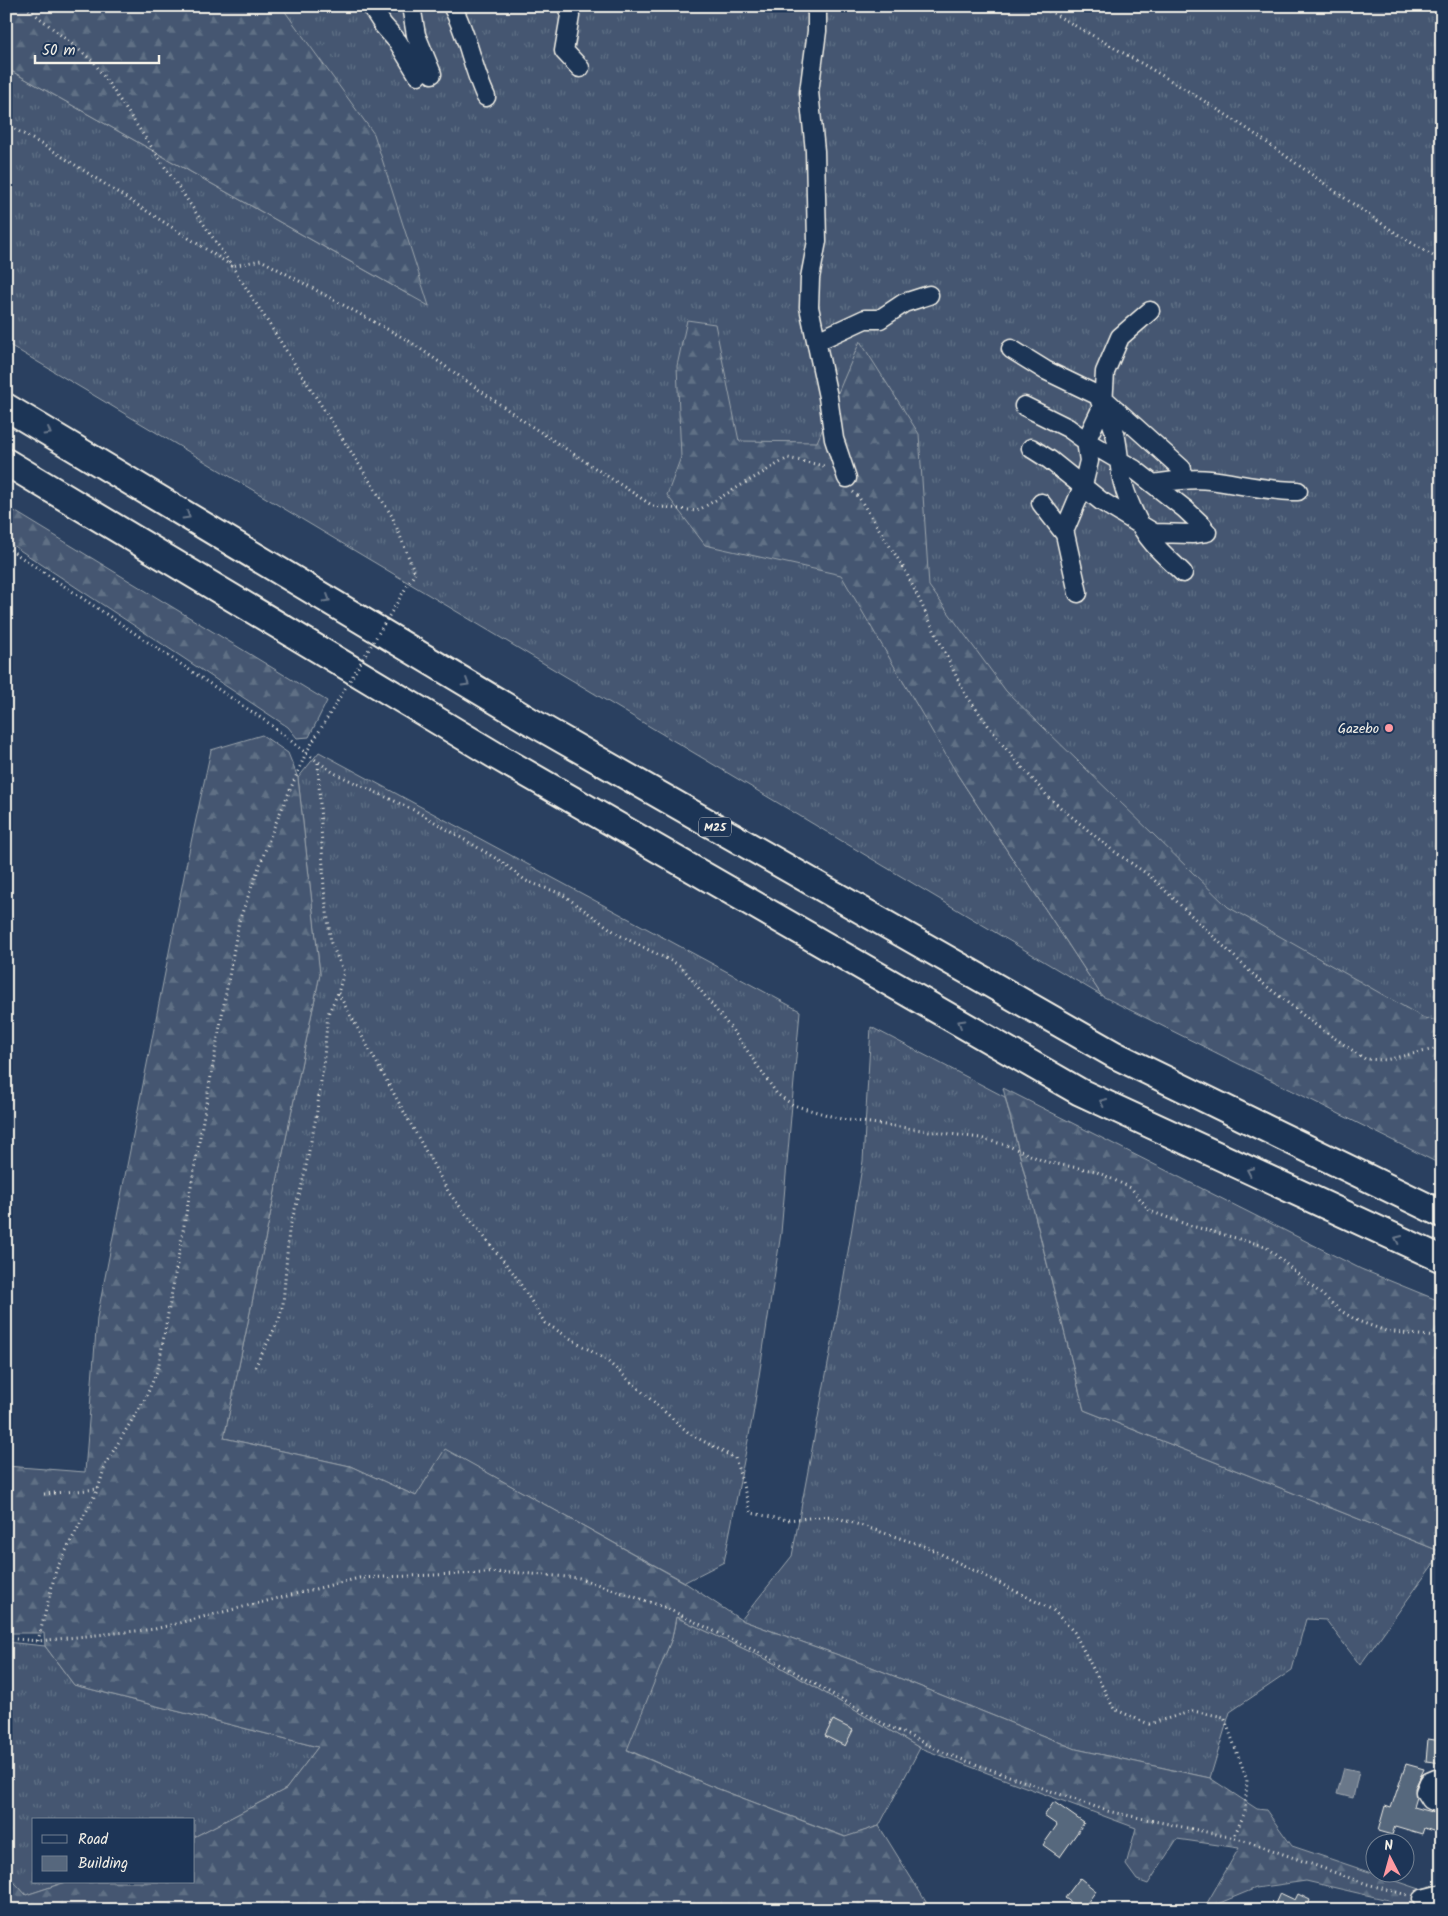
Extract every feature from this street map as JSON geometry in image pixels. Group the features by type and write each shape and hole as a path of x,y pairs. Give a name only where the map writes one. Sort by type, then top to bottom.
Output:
{"highway":[{"name":"M25","path":"6,407 530,721 1115,1055 1442,1214"},
{"path":"6,462 498,757 1080,1092 1442,1260"}],"lane":[{"path":"371,6 383,25 425,74 411,6"},
{"path":"452,6 472,57 477,79 486,96"},
{"path":"567,6 570,16 564,51 580,68"},
{"path":"815,6 817,13 816,31 809,92 815,151 817,240 810,278 809,307 828,397 834,439 849,484"},
{"path":"826,337 865,320 880,319 904,304 928,295"},
{"path":"1066,526 1082,487 1089,461 1086,441 1101,399 1104,372 1120,337 1150,311"},
{"path":"1011,349 1044,370 1101,399 1182,469"},
{"path":"1101,399 1113,423 1121,476 1139,522 1152,542 1183,573"},
{"path":"1024,406 1068,428 1086,441 1120,460 1185,509 1205,529 1192,534 1154,533 1082,487 1050,460 1031,448"},
{"path":"1153,484 1182,480 1209,480 1273,492 1298,491"},
{"path":"1041,503 1065,534 1078,593"},
{"path":"1442,1781 1436,1779 1428,1782 1424,1792 1430,1800 1437,1802 1442,1800"},
{"path":"1422,1899 1442,1894"}],"path":[{"path":"26,6 94,62 232,266 392,516 415,573 306,754 274,827 239,921 158,1370 146,1397 106,1463 98,1489 56,1570 38,1641"},
{"path":"1040,6 1167,77 1236,122 1404,238 1442,261"},
{"path":"6,124 55,152 232,266 260,260 409,341 531,426 653,506 697,511 788,458 823,465 830,471"},
{"path":"849,484 905,570 964,692 1001,743 1049,798 1112,850 1150,876 1260,981 1317,1026 1365,1059 1385,1060 1435,1049 1442,1052"},
{"path":"6,547 270,724 306,754 334,773 416,811 502,862 526,880 562,894 619,935 681,966 737,1036 777,1094 793,1105 841,1119 980,1138 1009,1146 1046,1162 1095,1171 1131,1188 1150,1211 1188,1225 1265,1246 1341,1311 1358,1321 1386,1331 1442,1339"},
{"path":"255,1366 279,1320 283,1304 289,1230 302,1185 316,1117 328,1014 338,993 344,972 331,943 324,889 318,762"},
{"path":"338,993 449,1193 514,1274 544,1323 606,1360 690,1434 735,1458 751,1513 787,1520 832,1516 927,1548 1053,1610 1074,1632 1114,1709 1149,1724 1193,1710 1224,1717 1247,1780 1245,1812 1234,1834 1235,1838"},
{"path":"44,1494 98,1489"},
{"path":"6,1638 38,1641 155,1629 359,1578 509,1572 578,1578 664,1607 772,1659 884,1724 947,1754 1107,1811 1235,1838 1367,1884 1422,1899"}],"green space":[{"path":"6,6 281,6 374,134 429,306 6,68"},
{"path":"198,6 1442,6 1442,1070 957,774 1102,996 6,343 6,68 411,296"},
{"path":"687,320 715,324 739,441 817,442 860,341 919,434 929,586 1006,691 1228,907 1424,1018 1442,1022 1442,1165 1102,996 957,774 841,575 705,545 667,495 681,457 677,366"},
{"path":"6,506 327,701 309,737 297,738 288,727 6,541"},
{"path":"262,735 288,753 298,778 320,974 224,1438 350,1466 416,1496 445,1449 684,1582 741,1620 869,1666 1076,1749 1210,1778 1257,1809 1266,1810 1292,1846 1366,1871 1366,1884 1405,1884 1420,1889 1442,1883 1442,1910 1401,1910 1388,1900 1306,1881 1256,1888 1203,1910 1239,1848 1177,1839 1148,1884 1137,1880 1126,1865 1136,1828 920,1748 770,1661 676,1617 672,1638 627,1750 708,1785 845,1837 879,1826 931,1910 6,1910 6,1873 26,1895 60,1884 195,1884 195,1836 286,1789 318,1747 74,1685 45,1646 44,1633 6,1633 6,1466 85,1472 97,1318 187,861 211,750"},
{"path":"319,752 800,1011 781,1233 753,1415 724,1562 685,1582 446,1450 416,1496 350,1466 224,1438 320,974 298,778"},
{"path":"871,1027 1005,1097 1084,1410 1442,1552 1360,1665 1326,1620 1306,1619 1292,1670 1230,1712 1210,1778 1076,1749 869,1666 741,1620 792,1556 840,1300 863,1161"},
{"path":"1003,1088 1361,1269 1442,1302 1442,1552 1084,1410"},
{"path":"676,1617 770,1661 920,1748 879,1826 846,1837 708,1785 626,1749 672,1638"},
{"path":"6,1642 45,1646 74,1685 318,1747 286,1789 195,1836 195,1818 32,1818 32,1884 60,1884 26,1895 6,1873"}],"shaded area":[{"path":"1344,1768 1359,1771 1353,1798 1337,1794"}],"building":[{"path":"833,1720 853,1730 845,1746 825,1736"},
{"path":"1428,1739 1442,1741 1442,1763 1426,1761"},
{"path":"1406,1764 1424,1769 1415,1788 1416,1797 1413,1807 1442,1815 1442,1834 1424,1828 1422,1834 1395,1826 1392,1834 1378,1831 1385,1806 1391,1808"},
{"path":"1054,1802 1084,1823 1060,1857 1043,1845 1057,1825 1044,1816"},
{"path":"1080,1878 1096,1891 1082,1910 1065,1898"},
{"path":"1280,1893 1295,1900 1298,1894 1310,1900 1308,1906 1316,1910 1282,1910 1274,1906"}],"place":[{"name":"Gazebo","path":"1389,728"}]}
